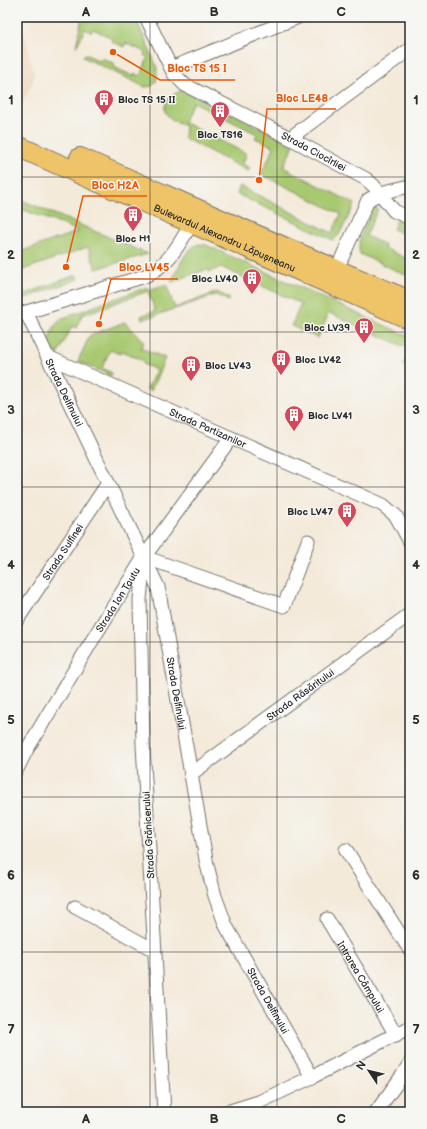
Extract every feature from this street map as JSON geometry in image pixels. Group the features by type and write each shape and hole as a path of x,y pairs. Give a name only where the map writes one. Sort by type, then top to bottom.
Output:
{"main road":[{"name":"Bulevardul Alexandru Lăpușneanu","path":"17,132 336,271 410,301"},
{"name":"Bulevardul Alexandru Lăpușneanu","path":"17,146 410,318"}],"street":[{"name":"Strada Ciocîrliei","path":"146,17 171,68 178,79 185,85 290,138 366,179 380,193 394,211 410,218"},
{"path":"171,68 298,17"},
{"path":"290,138 410,49"},
{"path":"336,271 368,200 380,193 410,186"},
{"path":"22,313 145,276 154,271 167,260 192,223"},
{"name":"Strada Delfinului","path":"22,313 48,357 158,587 207,865 215,896 226,926 312,1077"},
{"name":"Strada Partizanilor","path":"48,357 383,505 396,516 410,542"},
{"name":"Strada Ion Tautu","path":"17,769 26,751 88,647 144,557 231,438"},
{"name":"Strada Sulfinei","path":"17,620 108,483"},
{"path":"144,557 284,606 308,541"},
{"name":"Strada Grănicerului","path":"144,557 140,600 142,738 164,1112"},
{"name":"Strada Răsăritului","path":"191,774 410,614"},
{"path":"346,850 410,950"},
{"path":"75,907 154,950"},
{"name":"Intrarea Câmpului","path":"327,919 396,1035"},
{"path":"227,1112 259,1102 410,1027"},
{"path":"376,1112 410,1063"}],"shaded area":[{"path":"17,17 29,17 20,20 35,76 19,112 17,111"}],"green space":[{"path":"82,17 135,17 157,67 157,80 152,86 145,87 83,57 85,54 100,61 102,58 115,64 114,67 133,76 135,74 140,76 148,58 144,55 145,52 125,43 124,47 111,41 112,38 93,29 91,32 85,29 76,47"},
{"path":"184,90 294,145 283,167 355,204 339,235 333,240 237,194 240,186 332,233 341,214 261,174 274,147 255,138 257,134 193,102 183,122 247,154 242,164 250,168 248,171 184,138 185,126 170,118 165,112 165,108 166,103 171,96"},
{"path":"17,198 148,254 96,269 88,247 17,272 17,253 79,231 21,209 22,205 17,203"},
{"path":"374,207 378,209 366,236 385,245 384,248 410,260 410,277 360,254 359,243"},
{"path":"398,217 410,223 410,237 393,229"},
{"path":"199,244 206,245 410,337 410,349 329,313 318,338 291,326 301,304 221,267 209,272 208,269 171,282 186,255 194,246"},
{"path":"76,275 79,279 17,301 17,297"},
{"path":"166,284 175,308 217,292 229,298 229,301 216,295 142,320 141,316 155,311 148,291 82,315 76,328 72,326 58,354 50,350 49,341 51,334 60,319 147,287 149,290"},
{"path":"125,322 144,342 141,348 165,358 151,391 147,389 156,370 143,364 144,361 122,351 120,354 110,350 102,368 112,373 111,376 78,361 90,335"},
{"path":"410,349 410,368 403,365"}],"place":[{"name":"Bloc TS 15 I","path":"113,52"},
{"name":"Bloc TS 15 II","path":"104,116"},
{"name":"Bloc TS16","path":"220,128"},
{"name":"Bloc LE48","path":"259,180"},
{"name":"Bloc H1","path":"133,232"},
{"name":"Bloc H2A","path":"66,267"},
{"name":"Bloc LV40","path":"252,295"},
{"name":"Bloc LV45","path":"99,324"},
{"name":"Bloc LV39","path":"364,344"},
{"name":"Bloc LV42","path":"281,376"},
{"name":"Bloc LV43","path":"191,382"},
{"name":"Bloc LV41","path":"294,432"},
{"name":"Bloc LV47","path":"347,528"}]}
